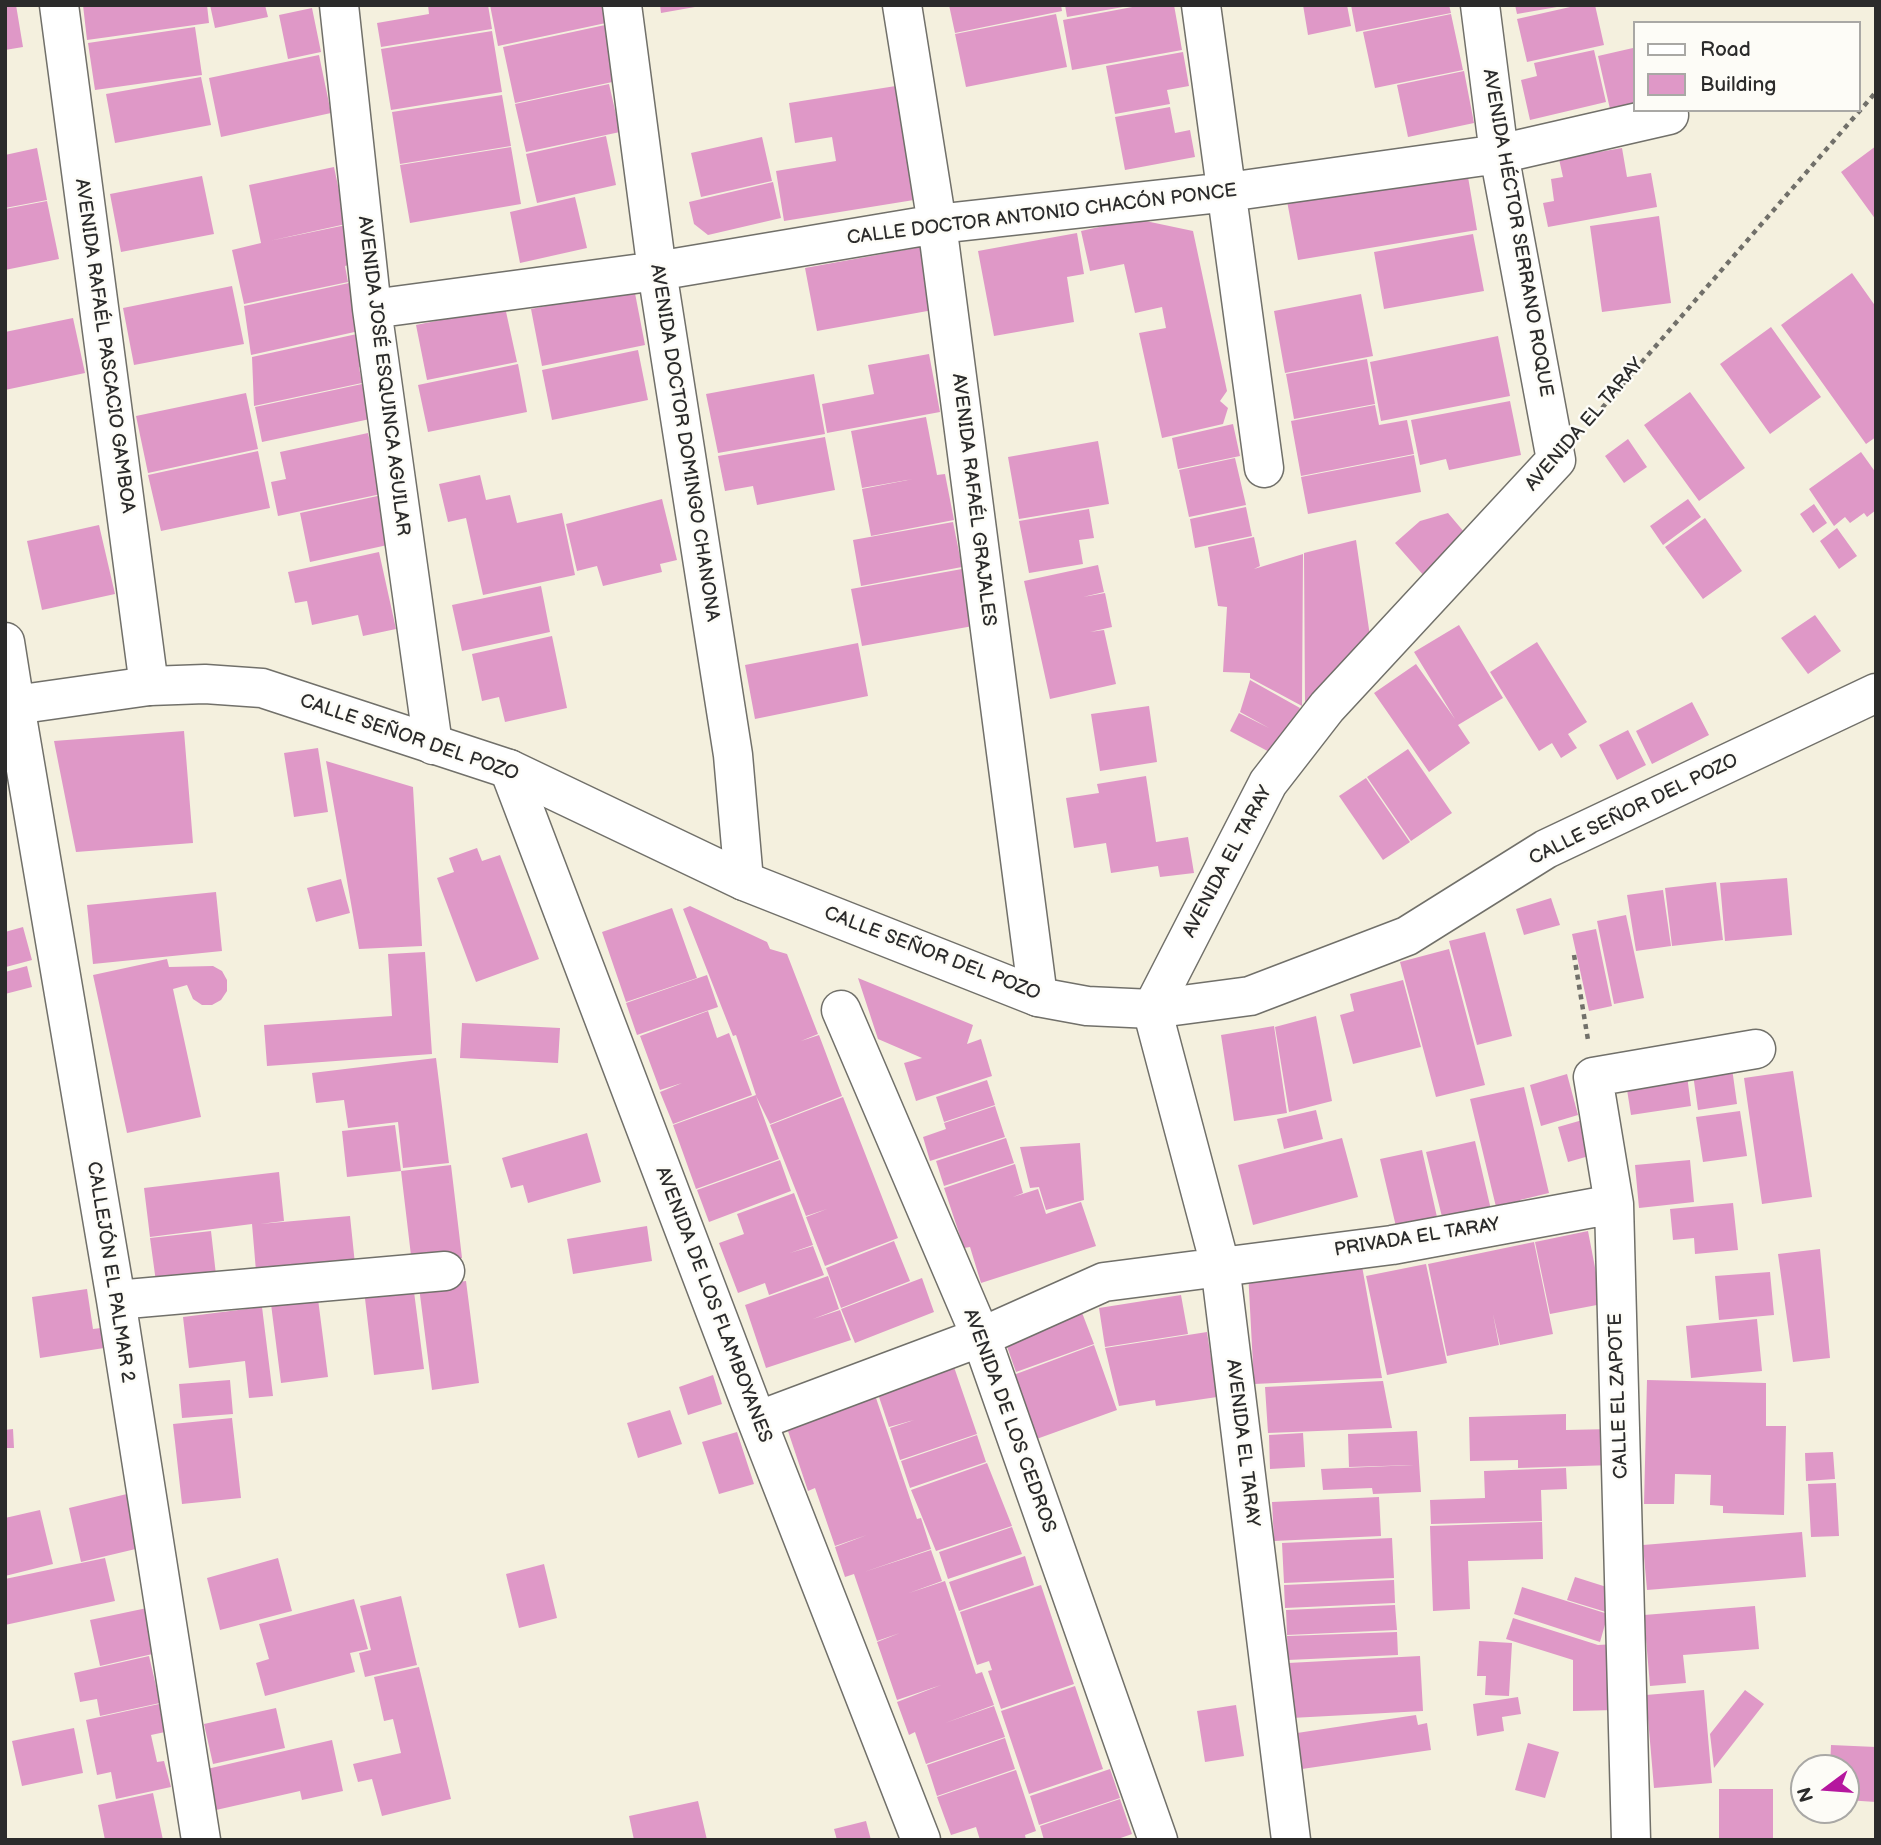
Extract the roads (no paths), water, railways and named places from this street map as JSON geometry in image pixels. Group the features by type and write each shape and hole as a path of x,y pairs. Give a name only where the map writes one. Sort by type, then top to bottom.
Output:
{"street":[{"name":"AVENIDA RAFAÉL PASCACIO GAMBOA","path":"59,5 149,686"},
{"name":"AVENIDA JOSÉ ESQUINCA AGUILAR","path":"338,5 372,309 433,745"},
{"name":"AVENIDA DOCTOR DOMINGO CHANONA","path":"622,5 657,271 733,755 744,881"},
{"name":"AVENIDA RAFAÉL GRAJALES","path":"902,5 937,224 1038,997"},
{"path":"1201,5 1264,468"},
{"name":"AVENIDA HÉCTOR SERRANO ROQUE","path":"1480,5 1499,154 1556,460"},
{"name":"CALLE DOCTOR ANTONIO CHACÓN PONCE","path":"372,309 657,271 937,224 1228,192 1499,154 1669,116"},
{"name":"AVENIDA EL TARAY","path":"1280,1837 1220,1265 1152,1009 1268,783 1327,707 1556,460"},
{"name":"CALLEJÓN EL PALMAR 2","path":"5,642 10,708 116,1300 201,1840"},
{"name":"CALLE SEÑOR DEL POZO","path":"10,708 149,686 205,684 262,688 509,769 744,881 1038,997 1087,1006 1152,1009 1250,996 1406,936 1546,849 1876,693"},
{"name":"AVENIDA DE LOS FLAMBOYANES","path":"509,769 757,1421 921,1840"},
{"name":"AVENIDA DE LOS CEDROS","path":"841,1010 981,1338 1158,1840"},
{"name":"CALLE EL ZAPOTE","path":"1631,1840 1614,1204 1593,1077 1756,1049"},
{"name":"PRIVADA EL TARAY","path":"757,1421 981,1338 1104,1282 1392,1245 1614,1204"},
{"path":"116,1300 445,1271"}]}
